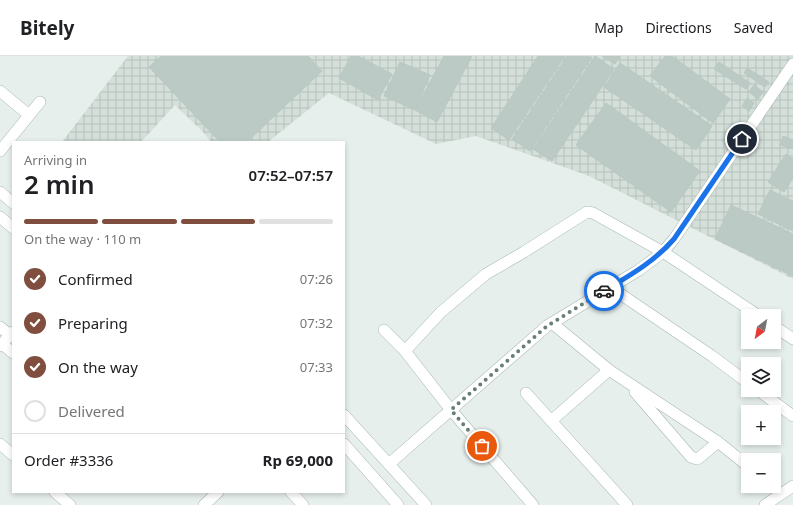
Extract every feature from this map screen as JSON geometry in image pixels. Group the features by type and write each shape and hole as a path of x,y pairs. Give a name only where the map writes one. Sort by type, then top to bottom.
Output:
{"street":[{"path":"389,464 552,323 639,270 663,252 674,239 793,64"},
{"path":"0,91 29,115"},
{"path":"0,151 40,102"},
{"path":"0,192 12,202"},
{"path":"405,351 441,312 486,274 524,252 584,213 593,213 663,252 748,309"},
{"path":"0,217 12,227"},
{"path":"610,287 712,356 741,378"},
{"path":"552,323 609,370 718,442 741,460"},
{"path":"0,327 12,351"},
{"path":"384,330 405,351 451,410 534,505"},
{"path":"781,331 793,339"},
{"path":"551,421 609,370"},
{"path":"628,383 650,411 691,457 697,459 699,458 718,442"},
{"path":"526,393 626,505"},
{"path":"767,397 793,416"},
{"path":"345,416 426,505"},
{"path":"345,445 398,505"},
{"path":"781,488 793,486"},
{"path":"56,493 70,505"},
{"path":"204,505 217,493"},
{"path":"292,493 302,505"},
{"path":"765,505 775,493"}],"shaded area":[{"path":"128,56 793,56 793,279 589,176 476,136 436,144 329,93 269,141 210,141 175,105 142,141 63,141"}],"building":[{"path":"161,56 308,56 322,71 248,141 219,141 149,67"},
{"path":"351,56 358,56 392,74 378,100 339,78"},
{"path":"444,56 472,56 437,122 415,110"},
{"path":"538,56 565,56 509,140 491,128"},
{"path":"567,56 592,57 530,151 512,139"},
{"path":"595,56 614,69 552,161 533,149"},
{"path":"602,56 620,56 615,64"},
{"path":"665,56 672,56 730,99 713,123 650,76"},
{"path":"400,62 430,75 415,110 384,96"},
{"path":"719,62 750,83 746,89 714,69"},
{"path":"620,63 712,126 696,150 604,87"},
{"path":"747,68 769,82 765,87 744,73"},
{"path":"754,85 763,92 758,99 749,92"},
{"path":"747,98 754,103 749,111 742,106"},
{"path":"606,103 700,171 671,212 576,145"},
{"path":"783,136 793,140 793,149 780,145"},
{"path":"786,154 793,159 793,178 784,192 768,182"},
{"path":"770,190 793,201 793,231 758,214"},
{"path":"731,205 793,234 793,276 715,239"}],"way so far":[{"path":"482,446 451,410 547,326 604,291"}],"route":[{"path":"604,291 639,270 663,252 674,239 742,139"}]}
